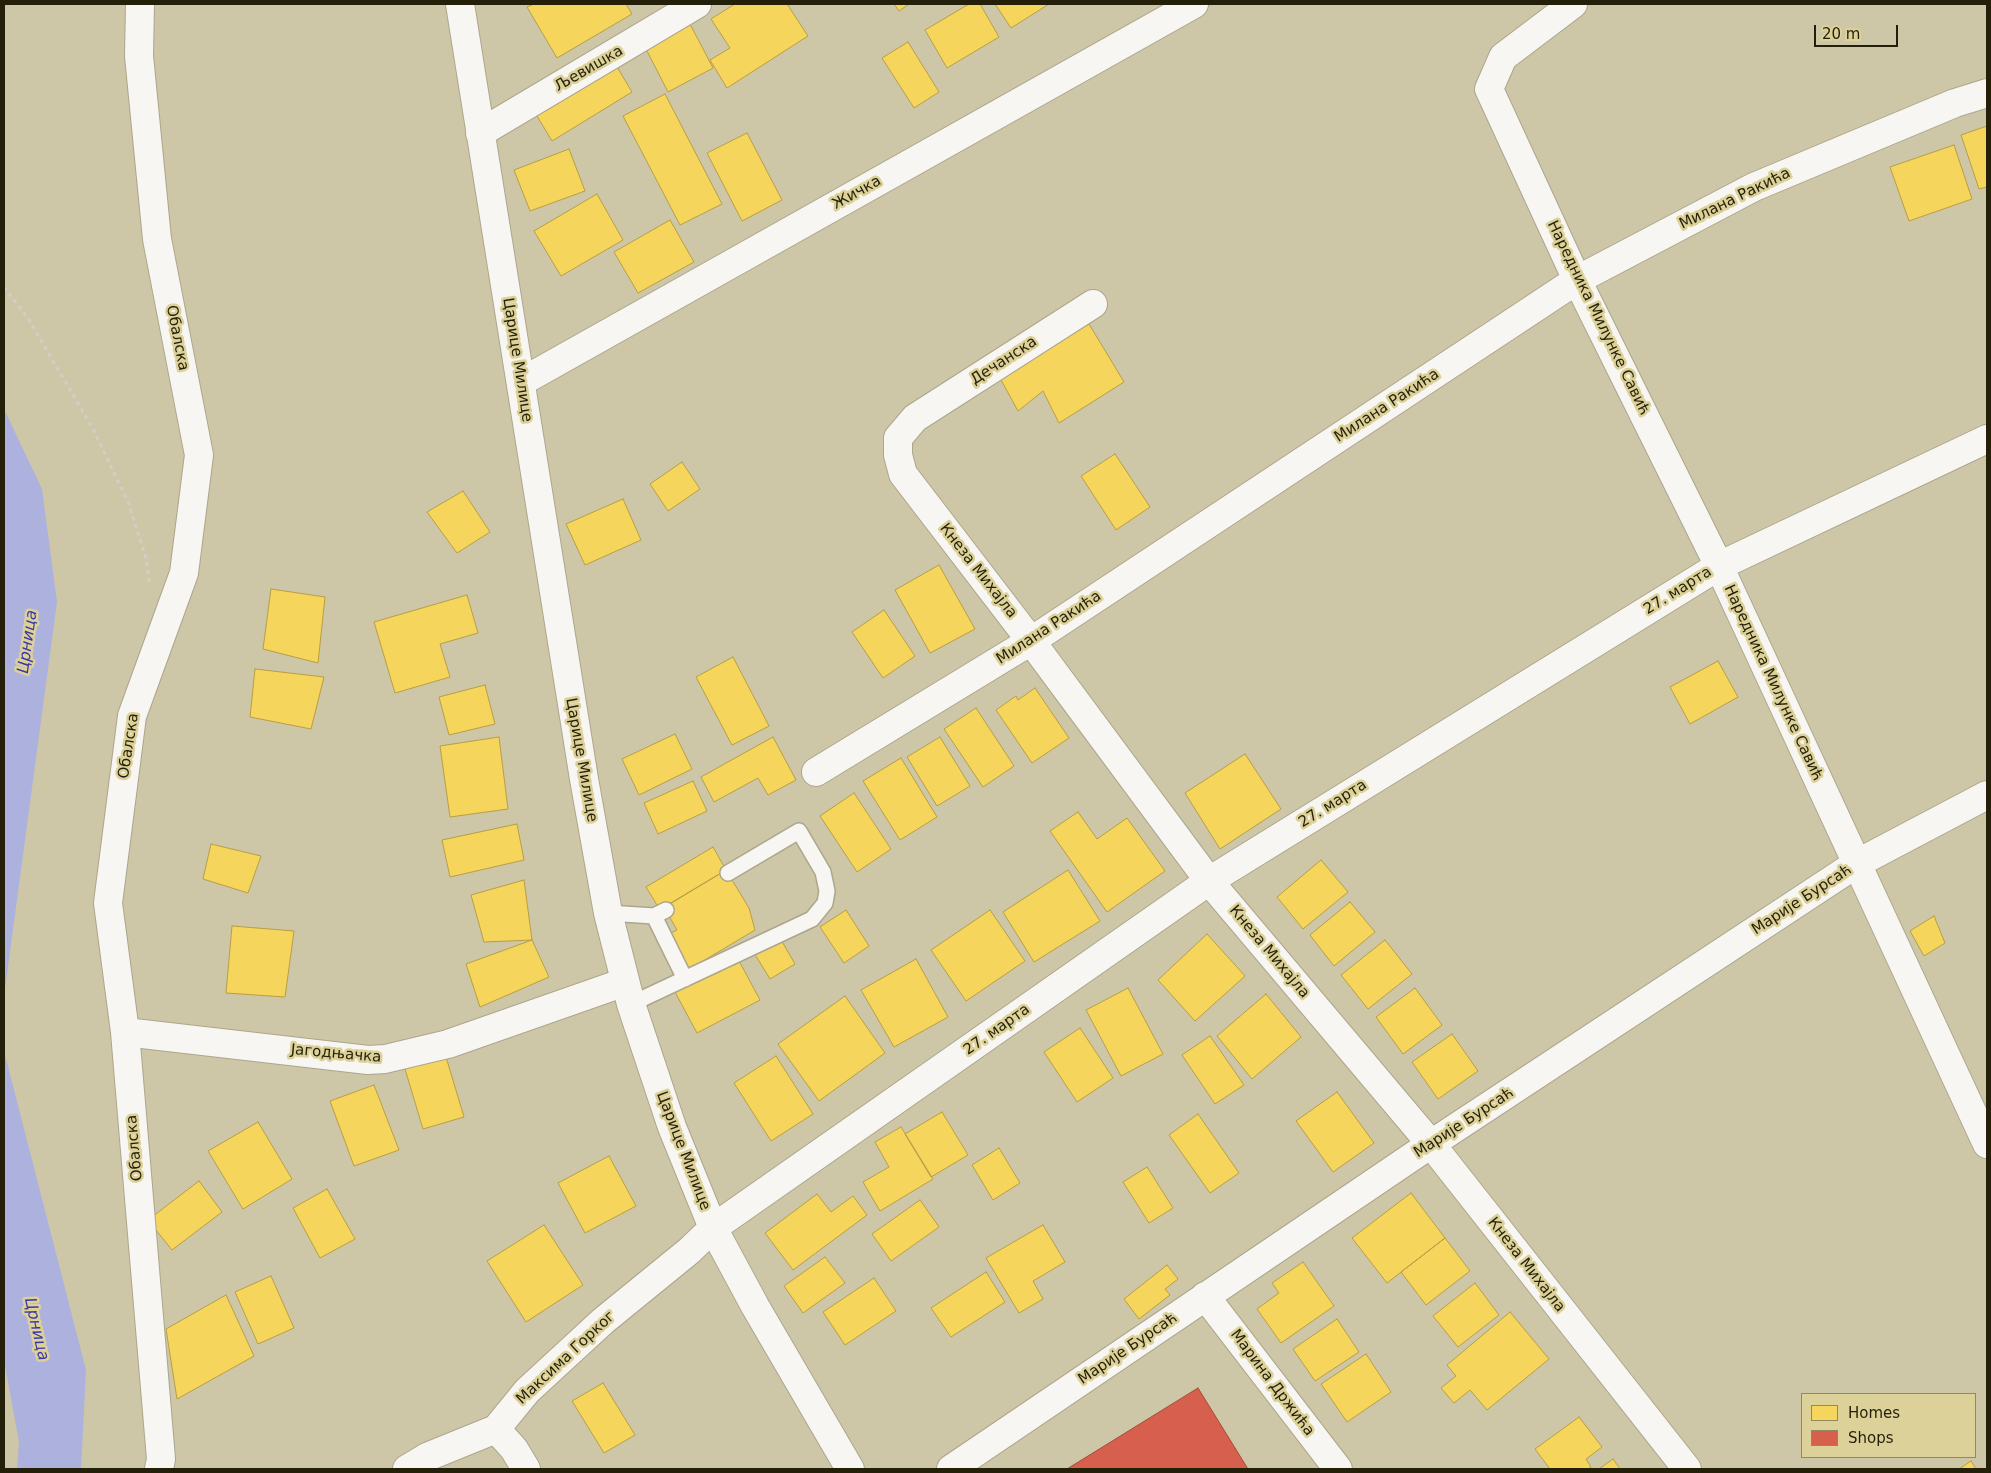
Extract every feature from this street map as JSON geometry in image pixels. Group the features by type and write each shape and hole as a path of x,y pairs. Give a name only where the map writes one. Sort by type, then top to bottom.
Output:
{"street":[{"name":"Обалска","path":"140,4 139,56 157,239 199,454 184,572 132,716 108,903 125,1032 161,1459 159,1469"},
{"name":"Царице Милице","path":"460,4 574,715 608,914 628,993 672,1127 713,1228 755,1306 850,1469"},
{"name":"Љевишка","path":"480,133 697,4"},
{"name":"Жичка","path":"521,382 1194,4"},
{"name":"Наредника Милунке Савић","path":"1573,4 1503,57 1489,89 1578,280 1719,566 1987,1144"},
{"name":"Милана Ракића","path":"816,772 1031,641 1578,280 1754,187 1956,103 1987,93"},
{"name":"Дечанска","path":"914,418 1093,304"},
{"name":"Кнеза Михајла","path":"914,418 898,438 898,455 904,474 1209,881 1431,1144 1687,1469"},
{"name":"27. марта","path":"713,1228 1209,881 1719,566 1987,438"},
{"name":"Марије Бурсаћ","path":"951,1469 1431,1144 1856,864 1987,795"},
{"name":"Јагодњачка","path":"125,1032 368,1060 385,1059 448,1044 628,993"},
{"name":"Максима Горког","path":"407,1469 427,1458 496,1429 527,1391 603,1321 689,1252 713,1228"},
{"name":"Марина Држића","path":"1205,1296 1338,1469"},
{"path":"496,1429 514,1449 526,1469"}],"lane":[{"path":"628,993 684,980 812,919 825,903 827,891 823,872 800,831 728,873"},
{"path":"608,914 660,913 684,980"}],"path":[{"path":"4,287 28,318 93,429 128,502 146,558 151,593 168,617"}],"water":[{"name":"Црница","path":"4,409 42,489 57,602 4,996"},
{"name":"Црница","path":"4,1051 86,1370 81,1469 17,1469 19,1442 4,1360"}],"building: Homes":[{"path":"534,4 626,4 632,14 557,58 527,7"},
{"path":"735,4 787,4 808,36 727,88 710,60 730,48 711,19"},
{"path":"894,4 909,4 899,11"},
{"path":"969,4 980,4 999,37 947,68 925,30"},
{"path":"995,4 1049,4 1011,28"},
{"path":"690,24 713,68 668,92 645,47"},
{"path":"908,42 939,92 914,108 882,58"},
{"path":"614,62 632,92 552,141 534,111"},
{"path":"665,94 722,204 680,225 623,116"},
{"path":"1987,126 1987,187 1979,189 1961,135"},
{"path":"747,133 782,200 742,221 707,153"},
{"path":"1954,145 1972,199 1909,221 1890,167"},
{"path":"569,149 585,191 530,211 514,170"},
{"path":"597,194 623,240 561,276 534,231"},
{"path":"670,220 694,262 638,293 614,252"},
{"path":"1089,324 1124,382 1059,423 1043,391 1018,411 1000,378"},
{"path":"1115,454 1150,507 1116,530 1081,476"},
{"path":"682,462 700,489 668,511 650,484"},
{"path":"463,491 490,532 457,553 427,512"},
{"path":"623,499 641,540 585,565 566,524"},
{"path":"939,565 975,629 930,653 895,590"},
{"path":"271,589 325,597 318,663 263,649"},
{"path":"467,595 478,633 440,644 450,677 395,693 374,622"},
{"path":"884,610 915,656 883,678 852,632"},
{"path":"733,657 769,726 732,745 696,677"},
{"path":"1718,661 1738,697 1690,724 1670,687"},
{"path":"255,669 324,677 311,729 250,717"},
{"path":"485,685 495,724 449,735 439,697"},
{"path":"1035,688 1069,738 1032,763 996,710 1016,696 1018,700"},
{"path":"976,708 1014,766 983,787 944,729"},
{"path":"675,734 692,769 639,795 622,759"},
{"path":"499,737 508,809 450,817 440,746"},
{"path":"773,737 796,780 768,795 758,778 714,802 701,777"},
{"path":"940,737 970,786 937,806 907,757"},
{"path":"1245,754 1281,809 1220,849 1185,793"},
{"path":"901,758 937,817 900,840 863,781"},
{"path":"693,781 707,811 658,834 644,803"},
{"path":"854,793 891,849 857,872 820,816"},
{"path":"1078,812 1097,839 1127,818 1165,871 1107,912 1050,831"},
{"path":"517,824 524,860 450,877 442,840"},
{"path":"211,844 261,856 248,893 203,879"},
{"path":"713,847 726,870 660,910 646,887"},
{"path":"1321,860 1348,892 1303,929 1277,897"},
{"path":"726,870 749,908 755,930 688,970 667,935 677,930 664,907"},
{"path":"1068,870 1100,921 1034,962 1003,912"},
{"path":"524,880 532,940 484,942 471,895"},
{"path":"1350,902 1375,932 1334,966 1310,935"},
{"path":"846,910 869,946 844,963 820,927"},
{"path":"990,910 1025,961 966,1001 931,950"},
{"path":"1934,916 1945,943 1924,956 1910,931"},
{"path":"232,926 294,931 285,997 226,993"},
{"path":"1207,934 1245,976 1195,1021 1158,980"},
{"path":"780,938 795,964 770,979 754,953"},
{"path":"532,940 549,977 480,1007 466,964"},
{"path":"1385,940 1412,974 1368,1009 1341,975"},
{"path":"738,959 760,1000 697,1033 675,992"},
{"path":"916,959 948,1017 894,1047 861,990"},
{"path":"1128,988 1163,1054 1121,1076 1086,1010"},
{"path":"1415,988 1442,1025 1403,1054 1376,1017"},
{"path":"1266,994 1301,1037 1252,1079 1217,1036"},
{"path":"845,996 885,1053 819,1101 778,1044"},
{"path":"1080,1028 1113,1078 1077,1102 1044,1052"},
{"path":"1452,1034 1478,1071 1438,1099 1412,1062"},
{"path":"1210,1036 1244,1085 1215,1104 1182,1055"},
{"path":"776,1056 813,1114 771,1141 734,1083"},
{"path":"446,1057 464,1117 423,1129 405,1069"},
{"path":"374,1085 399,1150 354,1166 330,1101"},
{"path":"1337,1092 1374,1143 1333,1172 1296,1121"},
{"path":"942,1112 968,1155 931,1177 905,1134"},
{"path":"1198,1114 1239,1173 1210,1193 1169,1135"},
{"path":"258,1122 292,1179 243,1209 208,1151"},
{"path":"901,1127 933,1179 880,1211 863,1182 889,1167 875,1142"},
{"path":"999,1148 1020,1183 993,1200 972,1165"},
{"path":"609,1156 636,1206 585,1233 558,1183"},
{"path":"1147,1167 1173,1208 1149,1223 1123,1182"},
{"path":"199,1181 222,1212 172,1250 148,1220"},
{"path":"327,1189 355,1239 320,1258 293,1208"},
{"path":"1411,1193 1445,1238 1387,1283 1352,1238"},
{"path":"817,1194 831,1212 853,1196 867,1215 793,1270 765,1233"},
{"path":"920,1200 939,1227 891,1261 872,1234"},
{"path":"544,1225 583,1285 526,1322 487,1261"},
{"path":"1043,1225 1065,1262 1033,1281 1043,1299 1019,1313 986,1258"},
{"path":"1445,1238 1470,1271 1426,1305 1401,1272"},
{"path":"825,1257 845,1283 803,1313 784,1286"},
{"path":"1303,1262 1334,1306 1281,1343 1257,1309 1279,1293 1272,1283"},
{"path":"1167,1265 1178,1279 1165,1289 1170,1295 1139,1319 1124,1299"},
{"path":"986,1272 1005,1302 951,1337 931,1308"},
{"path":"271,1276 294,1328 258,1344 235,1292"},
{"path":"874,1278 896,1311 845,1345 823,1312"},
{"path":"1475,1283 1499,1315 1458,1347 1433,1316"},
{"path":"226,1295 254,1356 177,1399 166,1329"},
{"path":"1510,1312 1549,1359 1487,1410 1470,1390 1454,1403 1441,1388 1456,1376 1447,1365"},
{"path":"1337,1319 1359,1352 1315,1381 1293,1349"},
{"path":"1366,1354 1391,1392 1347,1422 1321,1384"},
{"path":"603,1383 635,1435 604,1453 572,1401"},
{"path":"1579,1417 1602,1447 1586,1459 1591,1467 1588,1469 1550,1469 1535,1449"},
{"path":"1613,1459 1620,1469 1599,1469"},
{"path":"1971,1461 1976,1469 1959,1469"}],"building: Shops":[{"path":"1198,1388 1248,1469 1067,1469"}]}
